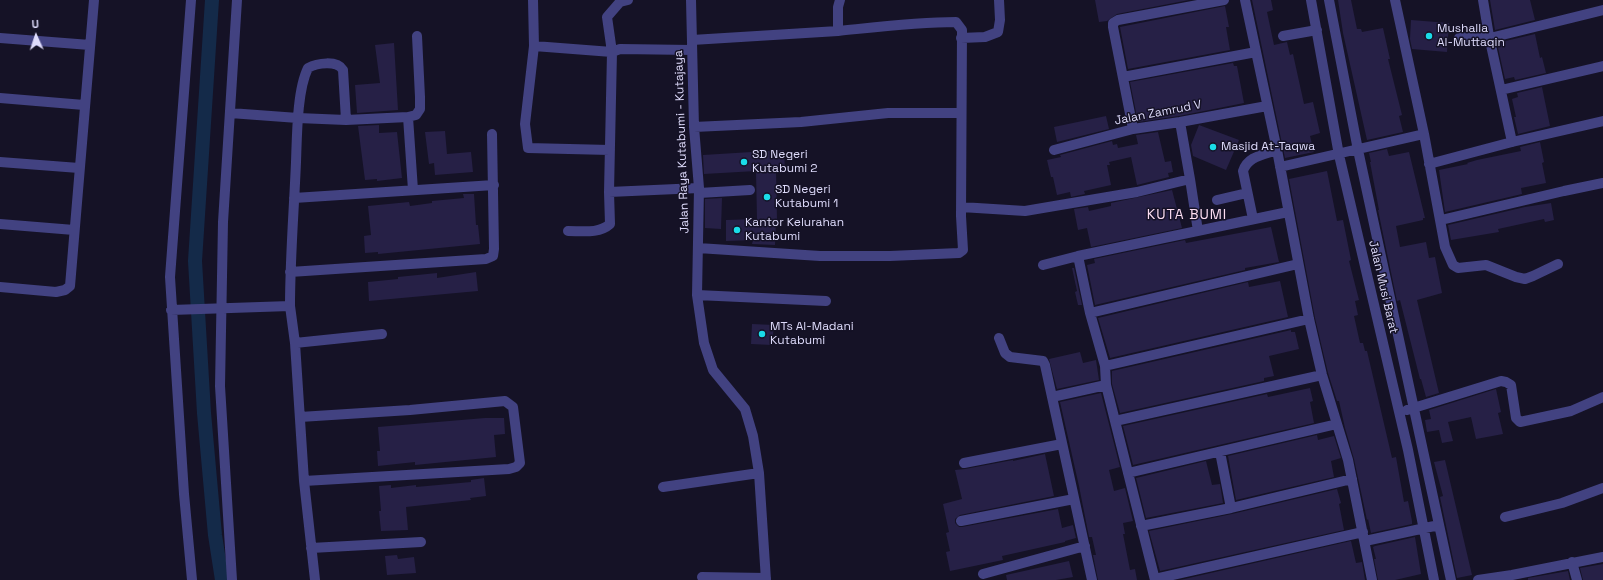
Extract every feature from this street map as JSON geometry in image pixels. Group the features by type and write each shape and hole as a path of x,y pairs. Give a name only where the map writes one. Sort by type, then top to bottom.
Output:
{"street":[{"path":"0,287 56,292 65,290 70,286 94,0"},
{"path":"191,0 170,277 176,310 184,494 192,580"},
{"path":"232,580 220,386 223,222 237,0"},
{"path":"533,0 534,46 525,124 528,148 610,150"},
{"path":"568,231 592,231 605,229 610,224 609,192 612,52 607,17 620,2 628,0"},
{"name":"Jalan Raya Kutabumi - Kutajaya","path":"691,0 694,127 699,191 697,295 704,343 713,370 745,409 753,436 759,473 766,579"},
{"path":"838,31 838,7 840,0"},
{"path":"961,38 986,37 998,32 1000,20 999,0"},
{"path":"1133,129 1113,23 1118,20 1224,0"},
{"path":"1245,0 1277,150 1309,319 1322,375 1345,445 1372,580"},
{"name":"Jalan Musi Barat","path":"1311,0 1339,155 1399,412 1434,580"},
{"name":"Jalan Musi Barat","path":"1329,0 1358,150 1451,580"},
{"path":"1483,0 1489,37 1512,142"},
{"path":"1398,1 1445,247 1453,265 1458,268 1486,265 1525,279 1558,264"},
{"path":"1459,38 1489,37 1603,10"},
{"path":"534,46 612,52 620,49 692,45 899,25 956,22 962,30 961,207 963,250 959,253 890,256 820,256 698,248"},
{"path":"1284,36 1317,30"},
{"path":"230,113 346,120 408,117 416,115 420,109 417,36"},
{"path":"0,38 90,45"},
{"path":"1123,77 1256,52"},
{"path":"315,580 304,481 295,343 290,306 290,272 298,118 308,68 312,65 338,64 343,70 346,120"},
{"path":"1501,90 1603,66"},
{"path":"0,98 84,106"},
{"name":"Jalan Zamrud V","path":"1054,150 1133,129 1267,106"},
{"path":"694,127 801,122 888,113 961,112"},
{"path":"408,117 412,190"},
{"path":"1429,164 1512,142 1603,121"},
{"path":"1180,122 1198,231"},
{"path":"290,272 490,258 493,256 494,185 492,134"},
{"path":"1280,167 1339,155 1424,134"},
{"path":"1253,219 1243,171 1245,164 1252,158 1277,150"},
{"path":"0,162 79,168"},
{"path":"961,207 1025,211 1137,192 1190,180"},
{"path":"1441,220 1603,183"},
{"path":"294,198 494,185"},
{"path":"609,192 750,190"},
{"path":"1217,200 1247,194"},
{"path":"1043,265 1078,256 1288,212"},
{"path":"0,224 74,230"},
{"path":"1078,256 1090,313 1105,366 1106,385 1155,580 1364,536 1439,525"},
{"path":"1090,313 1298,264"},
{"path":"697,295 826,300"},
{"path":"176,310 222,307 290,306"},
{"path":"1105,366 1309,319"},
{"path":"295,343 382,334"},
{"path":"999,338 1005,353 1010,357 1043,361 1045,365 1092,580"},
{"path":"1115,422 1322,375"},
{"path":"1399,412 1501,381 1511,385 1516,418 1520,422 1571,411 1603,397"},
{"path":"1052,397 1106,385"},
{"path":"300,417 410,410 505,401 513,407 520,463 516,467 509,469 304,481"},
{"path":"1128,473 1337,424"},
{"path":"964,463 1062,444"},
{"path":"1220,452 1230,508"},
{"path":"664,486 759,473"},
{"path":"1141,526 1230,508 1352,479"},
{"path":"1505,517 1562,503 1603,488"},
{"path":"961,520 1074,499"},
{"path":"311,548 421,542"},
{"path":"983,574 1085,546"},
{"path":"1478,580 1513,577 1572,562 1603,557"},
{"path":"1572,562 1576,580"},
{"path":"702,577 766,579"}],"building":[{"path":"1095,0 1189,0 1117,14 1107,21 1099,22"},
{"path":"1252,0 1271,0 1273,10 1267,12 1274,45 1287,42 1290,55 1293,54 1304,104 1313,102 1320,133 1310,136 1314,152 1285,158"},
{"path":"1338,0 1351,0 1357,29 1361,29 1362,32 1383,28 1390,59 1388,59 1402,115 1399,116 1403,132 1367,140 1343,33"},
{"path":"1490,0 1530,0 1535,20 1495,30"},
{"path":"1225,6 1229,27 1226,27 1230,50 1128,69 1120,27"},
{"name":"Mushalla Al-Muttaqin","path":"1411,20 1449,23 1447,52 1412,49 1410,39"},
{"path":"1535,34 1540,58 1542,57 1546,73 1515,80 1514,77 1505,79 1497,43"},
{"path":"394,43 398,110 357,113 355,85 380,83 375,45"},
{"path":"1233,63 1234,66 1237,66 1244,103 1179,116 1138,122 1130,82"},
{"path":"1542,87 1550,126 1518,134 1512,99 1518,97 1517,93"},
{"path":"1106,116 1109,129 1057,142 1054,127"},
{"path":"379,125 379,133 397,132 402,178 377,181 377,179 365,180 358,126"},
{"name":"Masjid At-Taqwa","path":"1199,125 1239,140 1226,170 1193,156 1191,145"},
{"path":"445,131 447,154 471,152 473,172 435,175 434,163 429,164 425,132"},
{"path":"1158,132 1165,162 1171,161 1173,172 1168,173 1169,177 1137,185 1131,157 1109,162 1110,165 1107,165 1111,185 1084,191 1085,194 1071,197 1070,192 1057,195 1047,160 1112,141 1113,145 1117,144 1118,148 1138,144 1136,135"},
{"path":"1540,142 1546,183 1521,188 1522,194 1445,212 1439,170 1521,151 1520,147"},
{"path":"1387,149 1389,156 1409,152 1425,218 1423,218 1423,220 1396,226 1400,247 1426,242 1429,258 1435,257 1442,293 1417,300 1439,393 1426,397 1400,300 1397,301 1378,210 1370,162 1369,153"},
{"path":"784,150 785,170 776,170 777,220 775,245 752,244 753,240 726,241 726,220 757,219 756,171 704,174 703,155"},
{"path":"1327,171 1337,221 1343,220 1351,260 1349,261 1359,300 1355,301 1358,315 1354,316 1360,343 1363,343 1365,351 1367,351 1392,458 1396,457 1404,502 1408,501 1412,521 1412,524 1371,533 1339,401 1337,401 1328,373 1315,318 1289,179"},
{"path":"1172,190 1182,228 1091,247 1087,228 1078,230 1074,209 1088,207 1089,211 1111,206 1111,203"},
{"path":"463,194 474,194 476,225 478,225 480,244 378,254 378,252 365,253 364,236 371,235 368,206 409,202 410,206 432,203 432,201 464,198"},
{"path":"722,198 721,229 705,228 705,199"},
{"path":"1551,203 1554,220 1545,222 1544,219 1498,229 1499,232 1451,240 1448,225 1525,207"},
{"path":"1271,227 1279,262 1245,268 1245,270 1095,305 1087,265 1095,263 1094,259 1185,240 1186,243"},
{"path":"1072,268 1074,268 1082,305 1078,305 1075,292 1077,291"},
{"path":"476,272 478,291 369,301 368,282 437,273 437,278"},
{"path":"1280,281 1288,317 1110,358 1098,318 1248,282 1249,287"},
{"name":"MTs Al-Madani Kutabumi","path":"752,324 774,325 772,345 751,344"},
{"path":"1291,330 1291,332 1295,332 1299,349 1269,356 1274,376 1264,378 1264,381 1120,413 1112,384 1112,371"},
{"path":"1080,352 1083,363 1096,360 1099,380 1057,389 1049,359"},
{"path":"1310,388 1313,401 1310,402 1314,423 1133,465 1123,426 1267,394 1268,397"},
{"path":"1496,389 1501,412 1498,413 1503,434 1476,439 1471,417 1448,422 1453,441 1442,443 1439,430 1427,432 1425,420 1431,419 1429,410"},
{"path":"1101,393 1120,467 1109,470 1114,491 1125,488 1133,521 1123,523 1125,534 1123,534 1130,570 1135,569 1137,580 1098,580 1093,555 1096,555 1092,537 1089,537 1060,402"},
{"path":"485,418 504,418 505,434 494,435 496,457 415,465 415,462 378,466 377,451 380,451 378,427"},
{"path":"1317,435 1318,440 1334,436 1341,458 1331,461 1334,477 1236,500 1228,456"},
{"path":"1045,454 1054,496 960,515 955,519 955,523 959,527 962,527 1058,509 1062,528 1073,525 1076,538 1065,542 1002,556 1003,560 950,571 946,552 950,551 946,533 949,532 943,504 962,499 955,470 1013,461"},
{"path":"1445,460 1472,575 1457,578 1440,497 1443,496 1434,462"},
{"path":"1206,461 1212,485 1220,484 1223,503 1146,518 1136,478"},
{"path":"484,478 486,496 470,498 471,500 406,507 408,530 381,531 379,486 391,485 391,488 416,485 416,487 471,482 471,480"},
{"path":"1337,489 1341,503 1339,504 1344,530 1160,571 1149,531 1232,514"},
{"path":"1415,537 1421,574 1395,580 1378,580 1373,547"},
{"path":"1351,541 1356,563 1362,562 1365,580 1180,580"},
{"path":"397,555 398,559 414,557 416,573 387,575 385,556"},
{"path":"1069,561 1073,577 1056,580 1007,580 1006,575"},
{"path":"1603,564 1603,580 1583,580 1580,568"},
{"path":"1568,571 1570,580 1528,580 1528,578"}],"waterway":[{"path":"212,0 195,261 204,413 215,535 222,580"}],"place":[{"name":"Mushalla Al-Muttaqin","path":"1429,36"},
{"name":"Masjid At-Taqwa","path":"1213,147"},
{"name":"SD Negeri Kutabumi 2","path":"744,162"},
{"name":"SD Negeri Kutabumi 1","path":"767,197"},
{"name":"Kantor Kelurahan Kutabumi","path":"737,230"},
{"name":"MTs Al-Madani Kutabumi","path":"762,334"}],"district":[{"name":"KUTA BUMI","path":"1187,215"}]}
